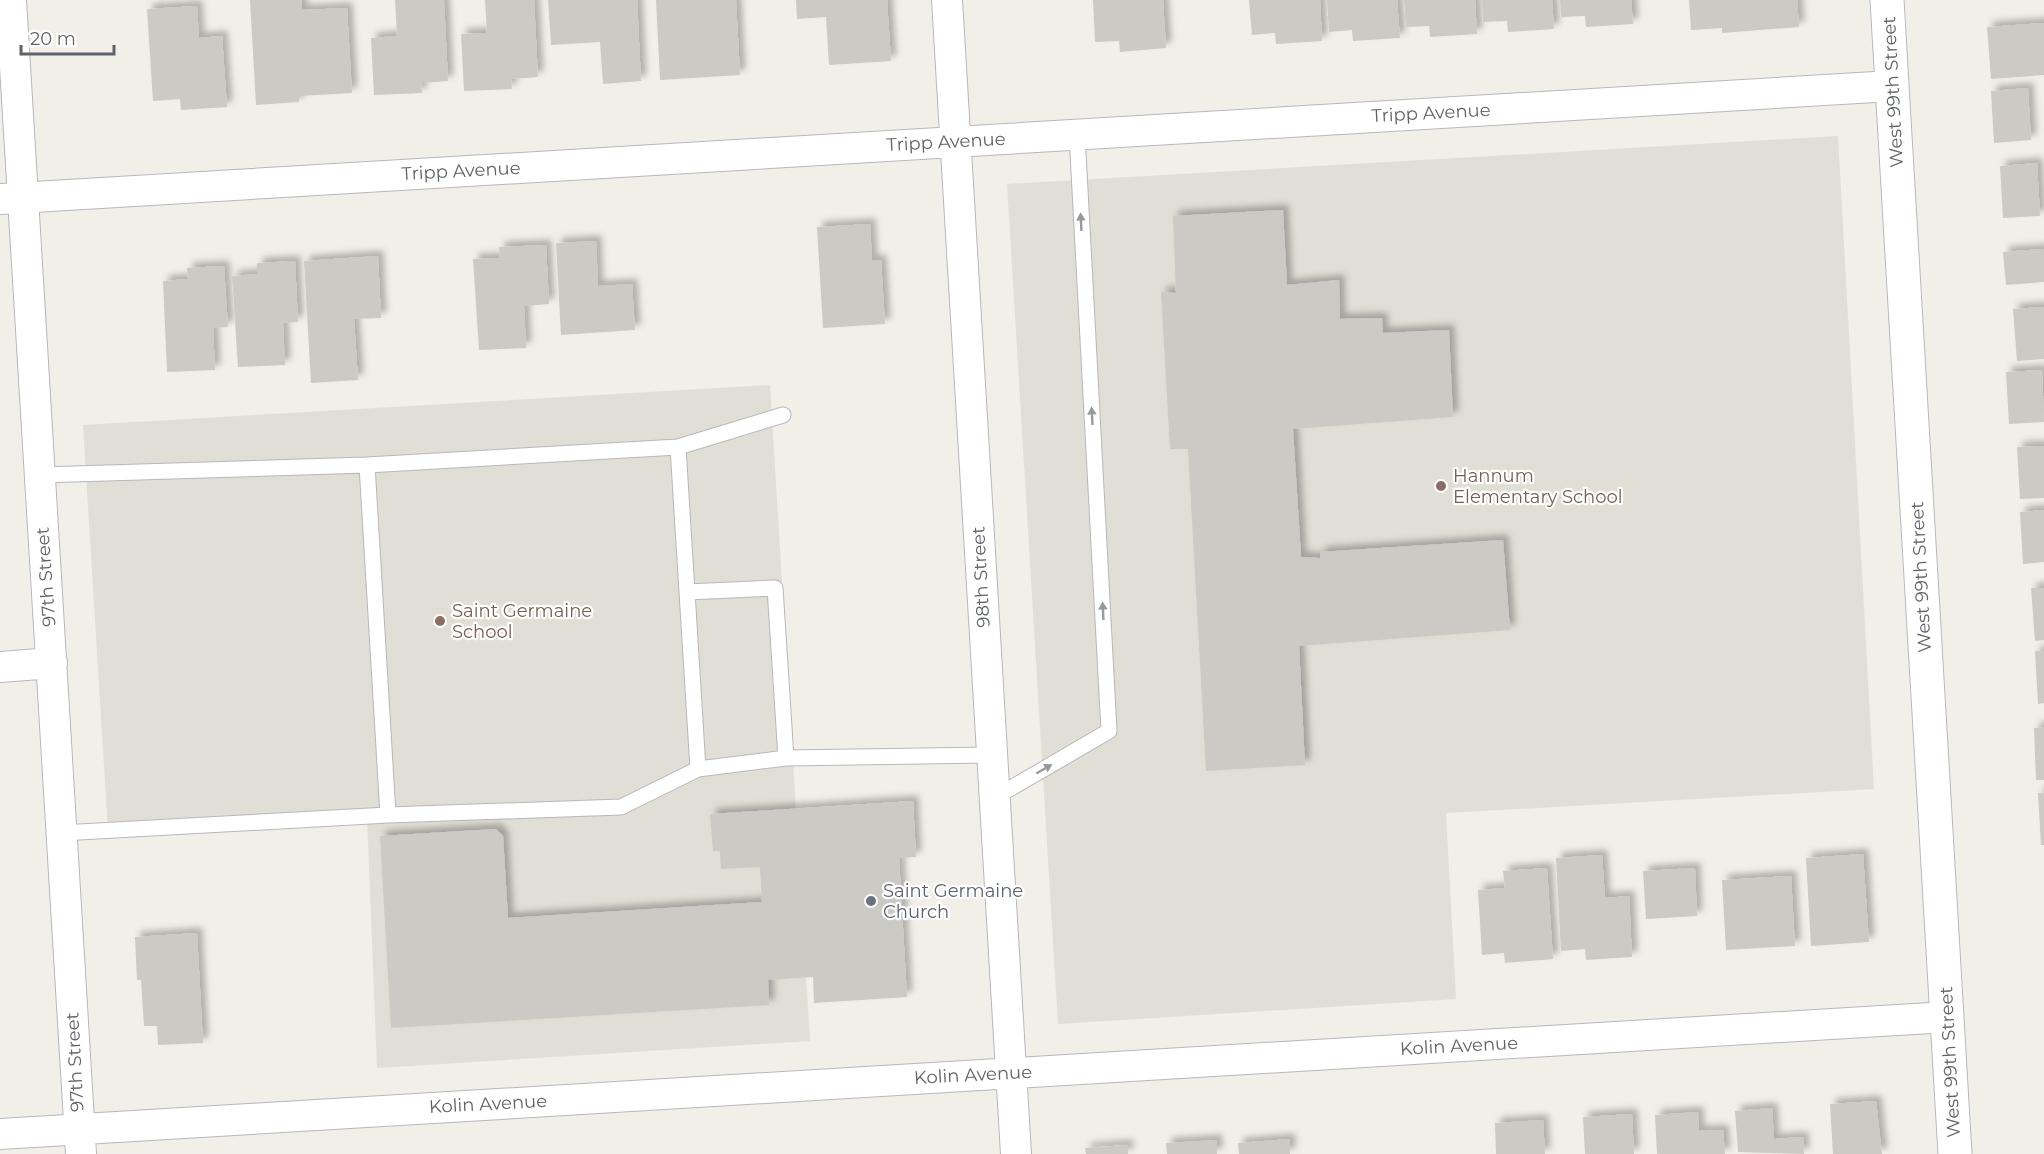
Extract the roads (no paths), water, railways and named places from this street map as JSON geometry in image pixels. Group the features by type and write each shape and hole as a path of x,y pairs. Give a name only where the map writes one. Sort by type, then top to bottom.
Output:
{"street":[{"name":"97th Street","path":"11,0 11,198 40,475 80,1142"},
{"name":"98th Street","path":"947,0 1016,1154"},
{"name":"West 99th Street","path":"1887,0 1955,1154"},
{"name":"Tripp Avenue","path":"11,198 1892,86"},
{"path":"0,667 52,663"},
{"name":"Kolin Avenue","path":"0,1134 80,1142 1010,1073 1947,1017"}],"lane":[{"path":"994,798 1109,731 1077,134"},
{"path":"40,475 368,465 678,447 783,415"},
{"path":"678,447 698,769"},
{"path":"368,465 388,815"},
{"path":"687,592 775,588 786,758"},
{"path":"61,833 388,815 621,807 698,769 786,758 991,755"}],"place":[{"name":"Hannum Elementary School","path":"1441,486"},
{"name":"Saint Germaine School","path":"440,621"},
{"name":"Saint Germaine Church","path":"871,901"}]}
